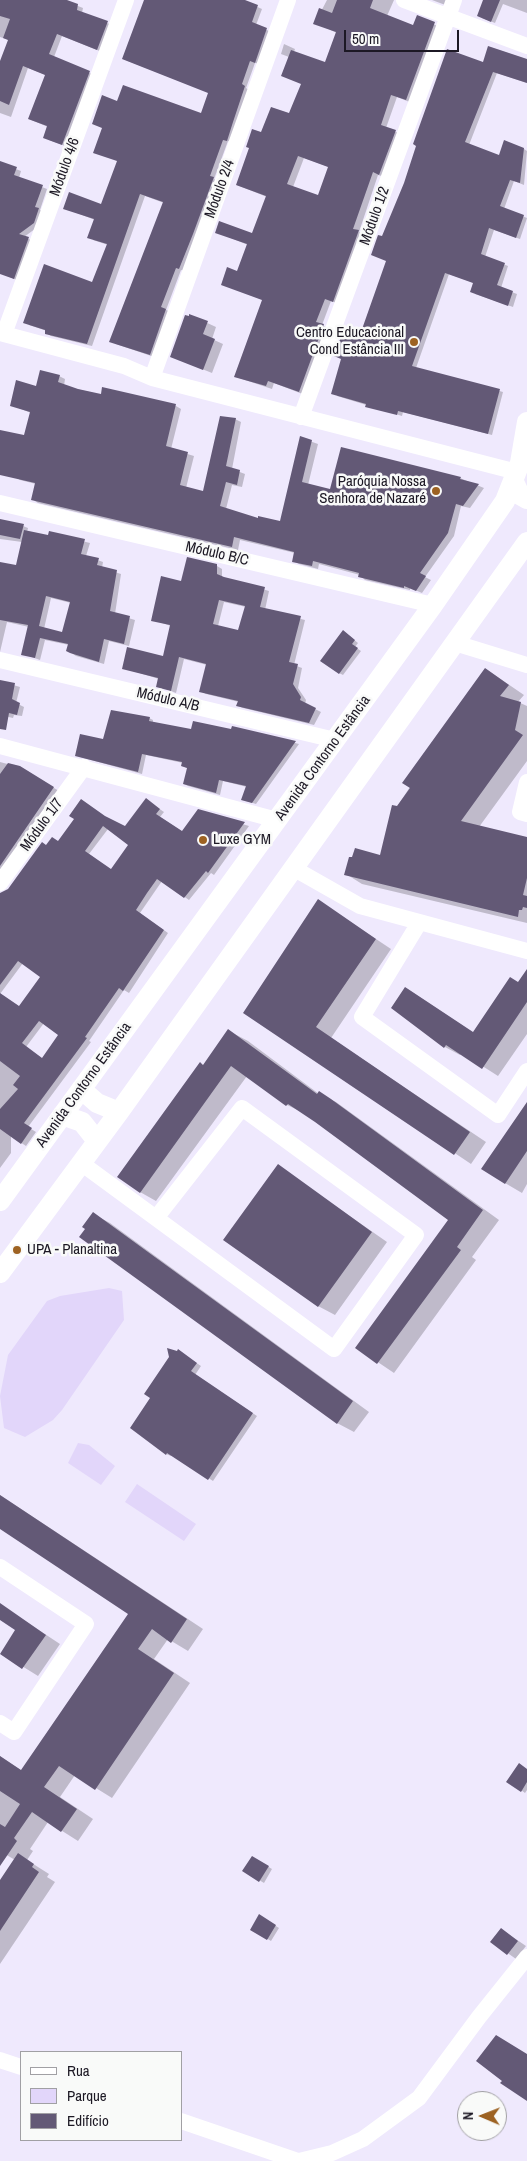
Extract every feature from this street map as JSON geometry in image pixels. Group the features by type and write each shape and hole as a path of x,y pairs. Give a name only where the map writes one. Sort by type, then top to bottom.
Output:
{"street":[{"name":"Módulo 4/6","path":"2,333 126,0"},
{"name":"Módulo 2/4","path":"152,378 288,0"},
{"path":"404,0 527,46"},
{"name":"Módulo 1/2","path":"301,417 454,0"},
{"path":"2,333 124,366 152,378 301,417 520,468 520,495 527,499"},
{"name":"Avenida Contorno Estância","path":"0,1201 433,606 505,501 520,468 527,422"},
{"name":"Módulo B/C","path":"0,503 433,606"},
{"path":"0,1273 119,1112 527,542"},
{"path":"455,643 527,665"},
{"name":"Módulo A/B","path":"0,660 335,740"},
{"path":"0,746 277,820"},
{"name":"Módulo 1/7","path":"0,883 84,767"},
{"path":"527,782 520,812 527,814"},
{"path":"293,868 360,906 527,951"},
{"path":"419,923 362,1017 498,1115 527,1071"},
{"path":"81,1089 97,1103 119,1112"},
{"path":"81,1163 334,1349 416,1236 242,1108 156,1218"},
{"path":"62,1115 82,1122 97,1141"},
{"path":"0,1567 86,1624 14,1732 0,1723"},
{"path":"182,2121 298,2161 332,2153 363,2139 419,2098 479,2017 527,1957"},
{"path":"0,2060 20,2067"}],"green space":[{"path":"109,1288 122,1291 124,1320 62,1410 53,1420 25,1437 4,1428 0,1396 8,1355 47,1301 60,1296"},
{"path":"78,1443 89,1445 115,1466 101,1485 68,1463"},
{"path":"137,1484 196,1524 184,1541 125,1502"}],"building":[{"path":"0,0 67,0 78,4 77,10 108,21 97,50 57,34 49,54 90,71 62,145 43,138 47,126 28,119 45,75 23,66 9,105 0,101 0,61 8,40 3,38 10,19 0,16"},
{"path":"144,0 245,0 258,5 252,22 267,28 255,63 250,61 242,84 245,86 227,141 223,140 210,176 214,177 179,269 176,268 161,307 166,309 150,355 109,342 163,202 140,194 87,344 45,334 45,330 23,323 44,264 92,282 107,244 87,238 94,219 63,209 69,192 101,204 117,161 93,153 102,128 92,124 102,95 117,101 123,85 201,113 208,93 122,59"},
{"path":"337,0 373,0 370,8 413,25 417,15 435,22 406,100 391,95 381,125 396,130 379,175 373,172 353,229 359,230 333,302 325,299 316,322 324,324 299,392 268,381 266,386 234,377 262,300 221,285 227,267 237,271 247,244 215,233 219,221 252,233 266,196 236,185 249,148 246,147 252,129 261,132 271,107 289,113 301,84 281,76 291,50 325,62 336,32 313,24 319,8 332,13","holes":["298,156 328,167 318,195 287,184"]},
{"path":"483,0 500,0 491,22 477,16"},
{"path":"488,46 527,59 527,83 493,72 465,142 499,155 504,140 524,148 520,183 510,180 500,206 524,215 516,238 489,228 481,254 505,263 497,285 513,291 508,306 470,292 473,283 445,273 412,366 500,389 488,434 398,411 397,415 365,407 366,404 331,394 341,359 334,356 343,331 346,327 361,332 386,261 371,255 378,235 382,236 404,183 416,146 413,144 447,49 483,62"},
{"path":"0,161 17,167 14,175 43,185 35,207 39,208 34,223 19,234 29,237 14,279 0,274"},
{"path":"189,314 208,321 203,334 215,339 203,370 170,357 185,315 189,316"},
{"path":"40,370 60,375 58,382 78,389 101,394 102,387 176,404 166,446 188,452 180,485 203,491 220,416 236,418 226,466 240,470 237,485 226,482 220,506 258,518 258,516 280,521 300,436 312,440 302,482 330,489 341,447 461,477 460,479 479,484 463,506 456,504 448,533 420,573 426,576 416,591 404,586 404,588 358,577 359,573 313,561 312,566 292,562 294,552 234,537 232,547 31,500 35,483 0,475 0,430 24,435 30,412 10,406 16,380 36,386"},
{"path":"0,519 24,524 20,539 0,535"},
{"path":"24,530 48,535 49,531 85,539 81,554 99,558 97,565 117,570 110,611 130,616 124,644 104,639 99,662 66,651 68,644 40,638 35,658 21,655 28,625 0,620 0,562 16,565","holes":["46,596 70,602 62,632 39,626"]},
{"path":"187,557 217,564 217,574 265,587 260,607 301,616 289,662 298,664 293,684 301,697 300,700 316,708 309,723 236,706 238,701 199,692 206,664 179,657 171,691 156,687 158,678 122,669 127,647 163,656 170,625 151,621 161,576 181,581","holes":["219,600 245,606 238,630 213,624"]},
{"path":"343,630 355,640 352,644 358,648 339,674 320,661"},
{"path":"485,668 509,685 500,696 521,702 515,730 523,735 461,821 527,837 527,878 523,895 527,896 527,908 523,907 522,910 519,910 518,917 344,875 349,857 352,857 355,848 380,855 392,805 397,806 410,788 402,783"},
{"path":"0,680 15,683 12,699 20,703 17,715 9,713 6,730 0,729"},
{"path":"111,710 150,717 149,721 191,729 193,721 231,729 232,726 296,741 252,803 241,800 246,786 219,780 216,793 183,784 187,768 181,766 182,762 142,754 138,772 75,756 80,734 103,739"},
{"path":"8,763 20,766 54,787 0,866 0,774"},
{"path":"146,798 160,809 156,814 182,831 198,809 245,822 208,873 206,871 184,898 157,879 147,893 136,910 164,930 123,991 119,988 85,1037 87,1038 24,1123 32,1128 21,1144 0,1129 0,1109 18,1089 13,1085 20,1076 0,1061 0,993 19,1006 40,977 18,961 0,985 0,893 8,889 42,842 46,845 52,837 58,841 74,819 69,816 81,799 105,816 125,826","holes":["103,826 128,845 111,869 85,851","39,1021 58,1035 42,1058 22,1043"]},
{"path":"318,899 376,939 316,1027 470,1132 454,1155 243,1013"},
{"path":"527,969 527,1002 482,1069 446,1045 444,1048 391,1008 405,987 473,1032 510,977 518,982"},
{"path":"228,1029 317,1094 319,1091 331,1099 483,1210 457,1247 461,1250 377,1364 355,1348 448,1220 315,1122 288,1104 286,1106 231,1066 140,1193 117,1177 200,1062 203,1065"},
{"path":"527,1102 527,1151 505,1184 481,1169"},
{"path":"278,1164 372,1232 318,1307 223,1240"},
{"path":"93,1212 353,1401 337,1424 79,1237 85,1229 82,1227"},
{"path":"167,1348 177,1351 178,1349 197,1363 191,1371 253,1413 208,1480 167,1453 166,1455 130,1428 150,1398 144,1394 169,1357"},
{"path":"0,1495 187,1619 171,1643 152,1629 138,1649 174,1673 95,1790 59,1766 44,1787 77,1809 61,1832 32,1812 14,1838 17,1841 0,1866 0,1824 5,1827 20,1804 0,1791 0,1756 21,1770 128,1614 0,1529"},
{"path":"0,1603 46,1635 22,1669 0,1654 15,1630 0,1620"},
{"path":"519,1763 527,1769 527,1782 521,1792 506,1782"},
{"path":"18,1853 34,1864 32,1867 39,1872 0,1931 0,1880"},
{"path":"252,1856 269,1866 259,1882 242,1871"},
{"path":"259,1914 276,1925 267,1940 250,1930"},
{"path":"501,1928 518,1941 507,1955 490,1942"},
{"path":"496,2035 527,2054 527,2101 500,2083 502,2081 476,2061"}],"place":[{"name":"Centro Educacional Cond Estância III","path":"414,342"},
{"name":"Paróquia Nossa Senhora de Nazaré","path":"436,491"},
{"name":"Luxe GYM","path":"203,840"},
{"name":"UPA - Planaltina","path":"17,1250"}]}
